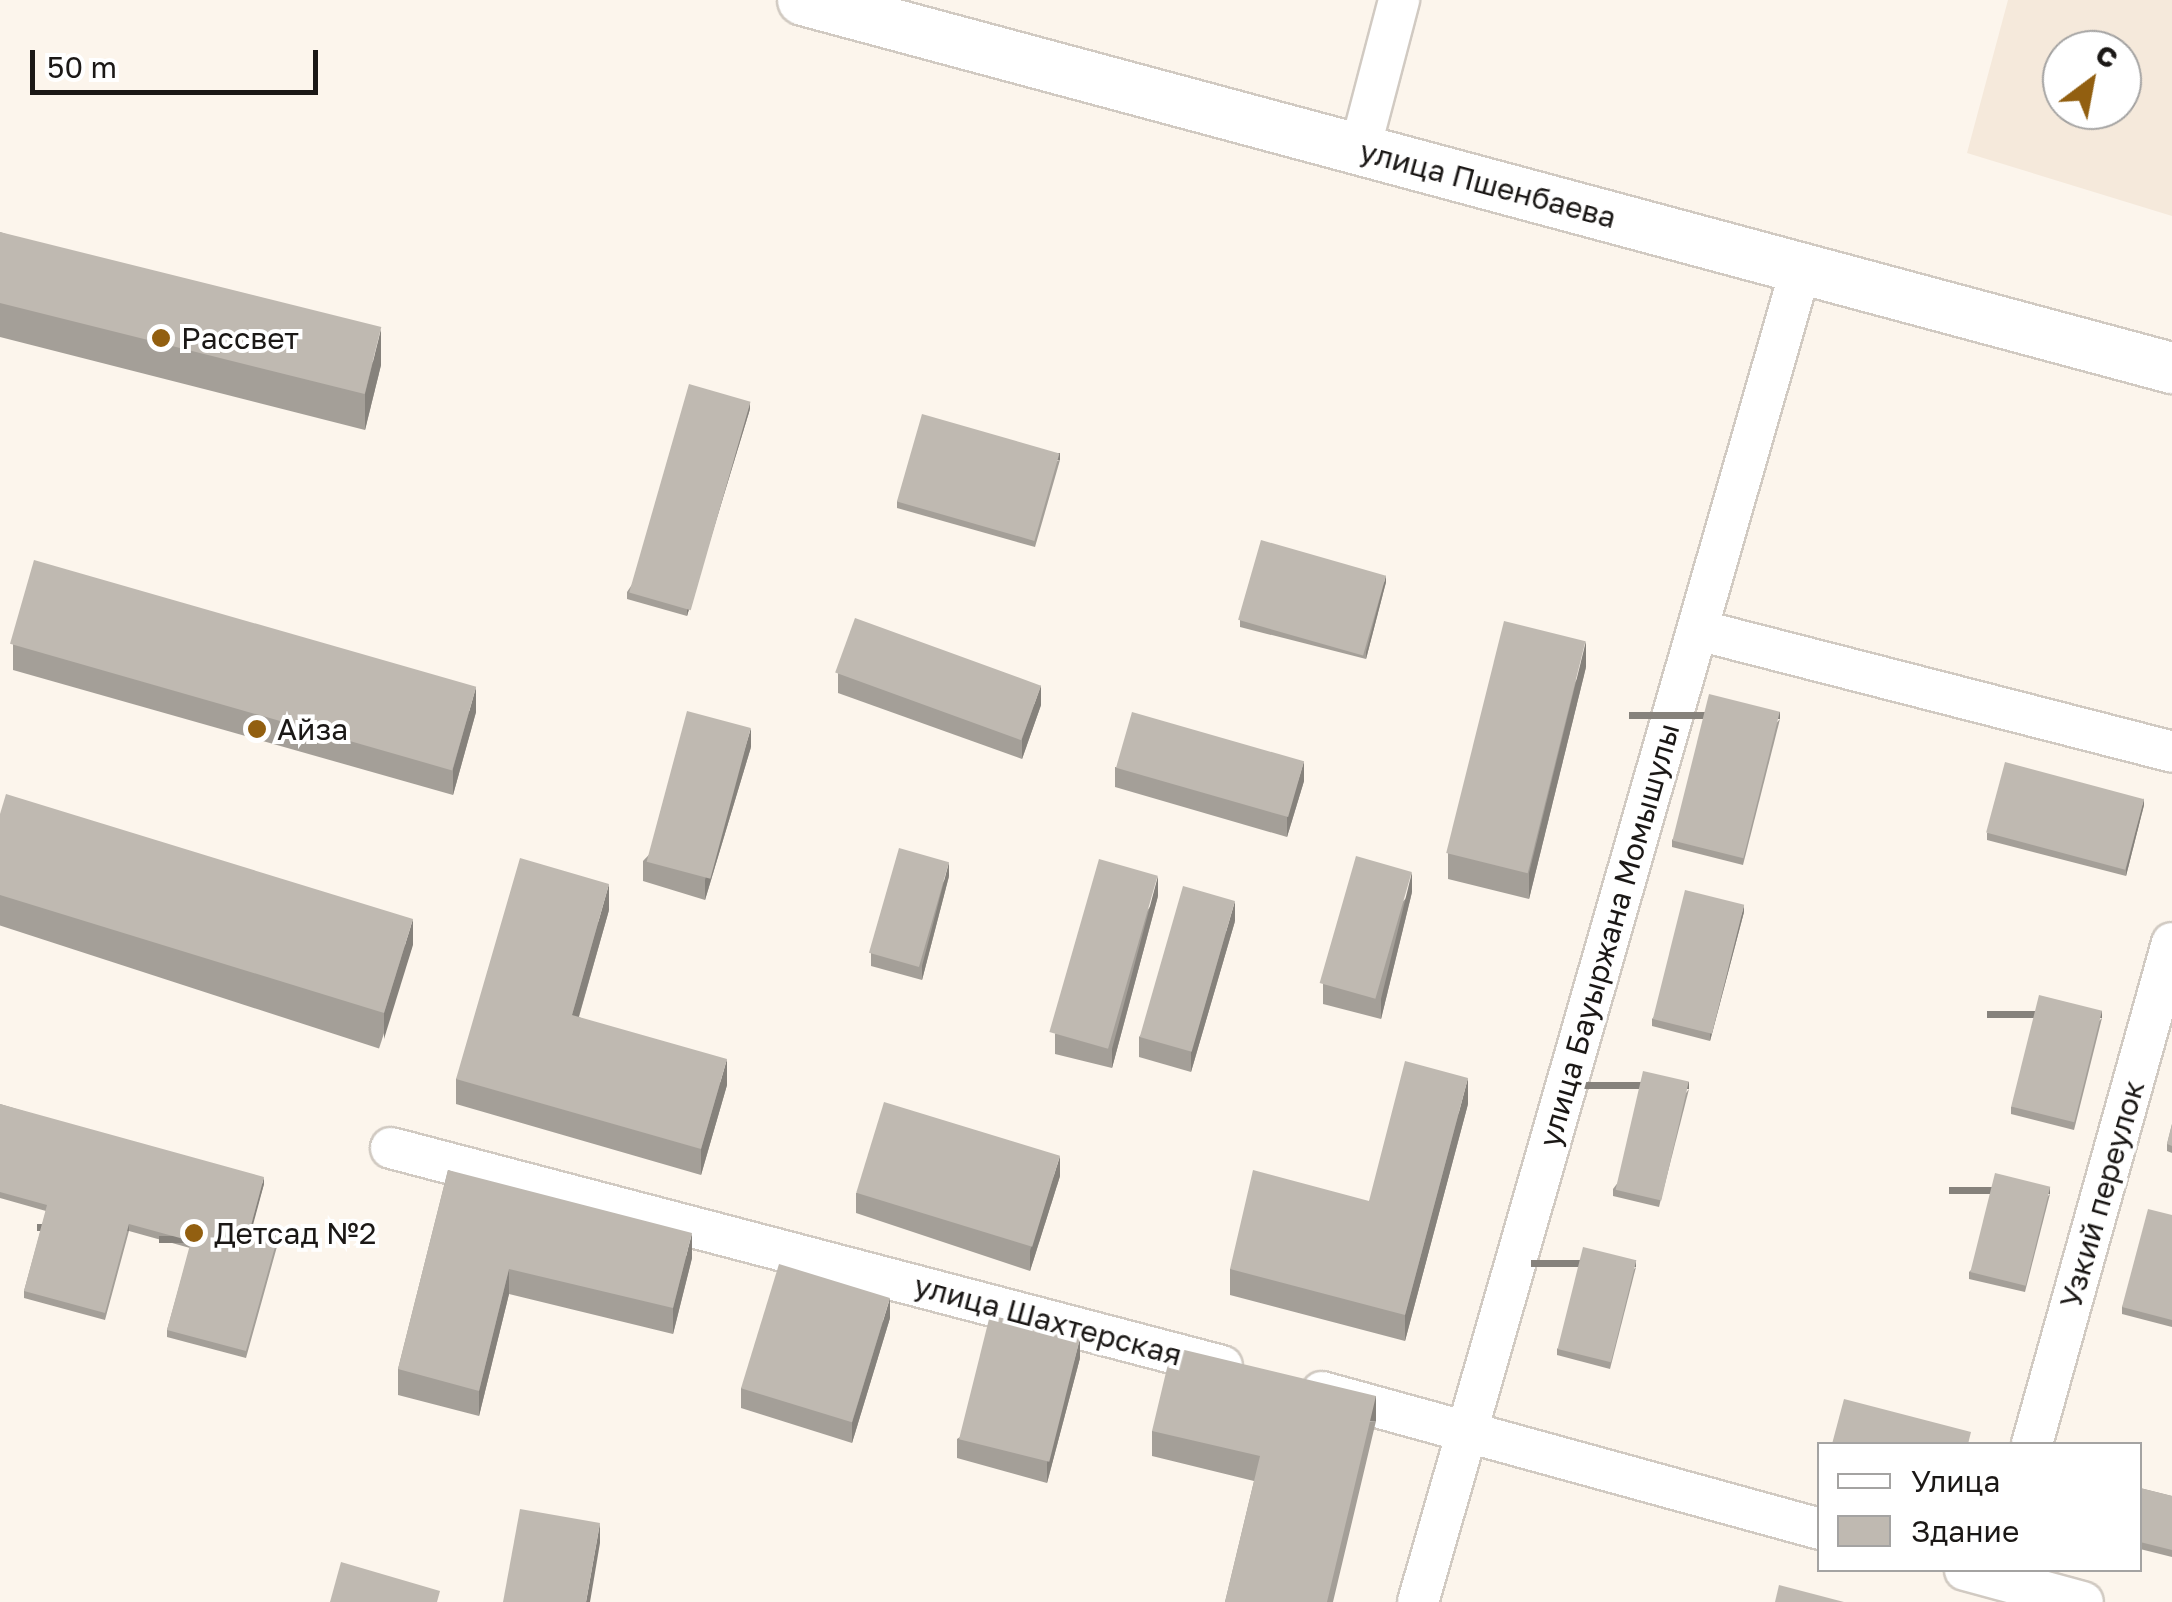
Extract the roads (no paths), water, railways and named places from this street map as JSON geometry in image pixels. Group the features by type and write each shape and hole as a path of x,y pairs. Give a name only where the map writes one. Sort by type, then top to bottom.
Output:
{"street":[{"name":"улица Пшенбаева","path":"803,0 2172,368"},
{"path":"1360,149 1399,0"},
{"name":"улица Бауыржана Момышулы","path":"1418,1602 1464,1429 1801,268"},
{"path":"1698,630 2172,752"},
{"name":"Узкий переулок","path":"2033,1442 2172,943"},
{"name":"улица Шахтерская","path":"391,1148 1464,1429 1817,1528"},
{"path":"1986,1580 2083,1602"}],"place":[{"name":"Рассвет","path":"161,338"},
{"name":"Айза","path":"257,729"},
{"name":"Детсад №2","path":"194,1233"}]}
